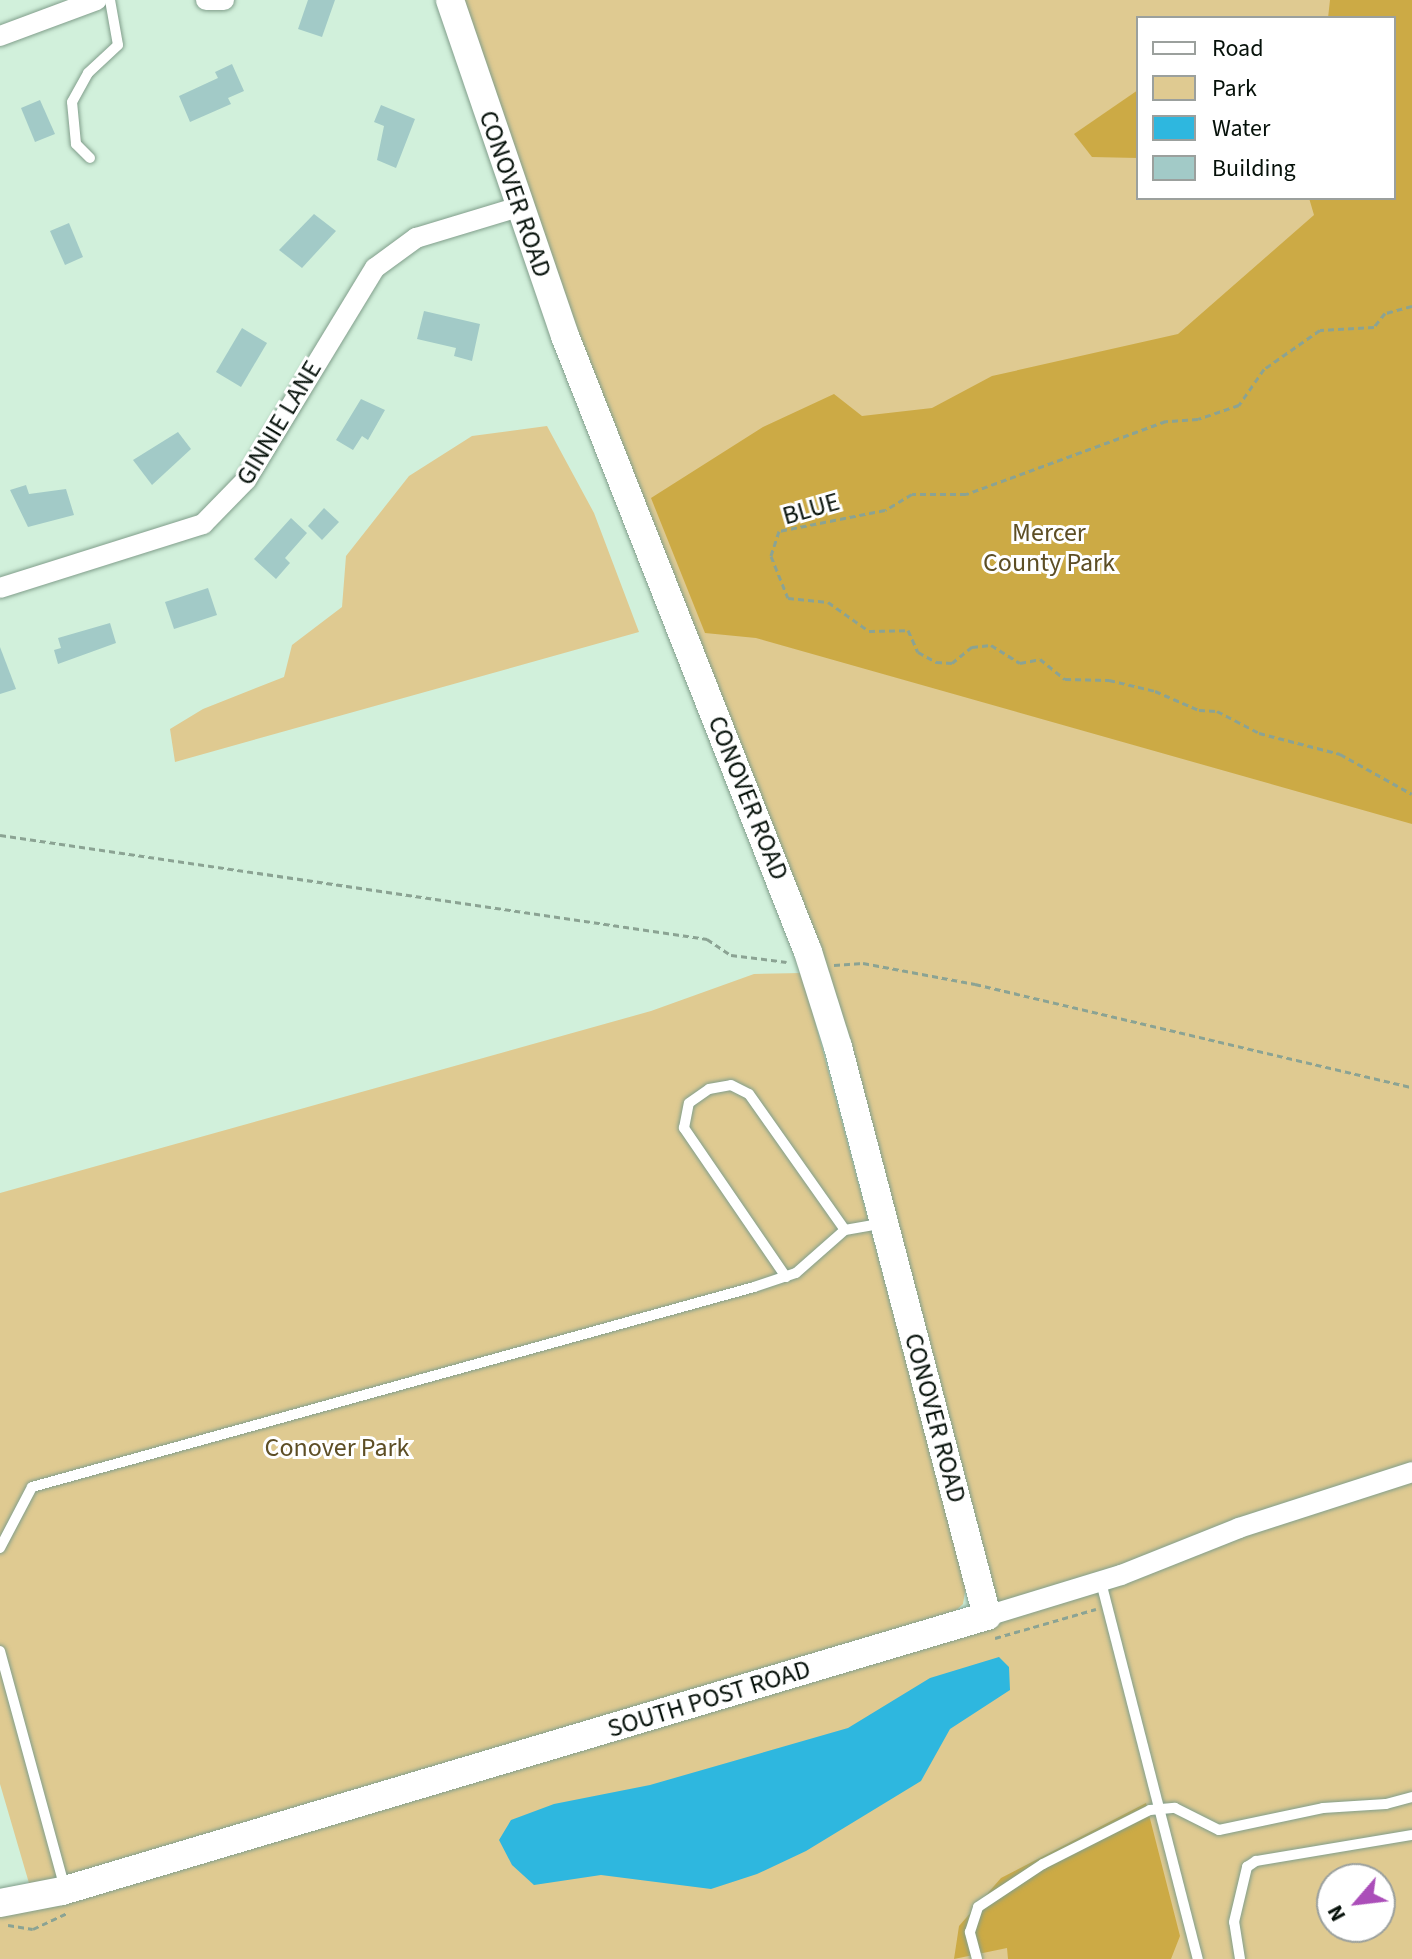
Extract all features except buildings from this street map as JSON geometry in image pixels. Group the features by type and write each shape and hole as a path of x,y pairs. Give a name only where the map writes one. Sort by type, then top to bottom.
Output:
{"street":[{"path":"0,36 97,0"},
{"path":"206,0 224,0"},
{"name":"CONOVER ROAD","path":"450,0 519,207 812,966 884,1223 987,1616"},
{"name":"GINNIE LANE","path":"0,588 203,524 246,480 375,268 416,238 519,207"},
{"name":"SOUTH POST ROAD","path":"0,1903 65,1890 1101,1582 1239,1528 1412,1472"}],"lane":[{"path":"90,158 76,144 72,102 88,73 118,45 110,0"},
{"path":"786,1277 684,1128 689,1103 709,1089 731,1085 749,1094 845,1230"},
{"path":"0,1548 32,1487 786,1277 845,1230 884,1223"},
{"path":"1101,1582 1198,1959"},
{"path":"0,1651 65,1890"},
{"path":"977,1959 970,1932 978,1907 1043,1864 1159,1809 1175,1808 1219,1830 1323,1808 1386,1804 1412,1797"},
{"path":"1240,1959 1234,1922 1247,1867 1256,1861 1412,1835"}],"path":[{"name":"BLUE","path":"1412,306 1385,313 1374,327 1320,330 1264,369 1239,405 1198,419 1166,421 966,494 912,494 885,510 779,531 771,556 788,598 828,602 869,631 908,630 918,652 936,662 952,663 972,647 991,645 1020,663 1040,659 1065,679 1109,680 1155,691 1199,710 1217,711 1259,733 1340,754 1412,794"},
{"path":"0,835 707,939 731,955 812,966 863,963 975,984 1412,1087"}],"green space":[{"name":"Mercer County Park","path":"460,0 1412,0 1412,1959 0,1959 0,1913 48,1906 996,1626 821,963 523,189"},
{"path":"1330,0 1412,0 1412,824 756,638 705,633 651,498 763,427 834,394 862,416 932,408 992,376 1178,334 1314,215 1310,200 1396,200 1396,16 1328,16"},
{"path":"1136,91 1136,158 1092,157 1074,134"},
{"path":"547,426 594,513 639,632 175,762 170,729 203,709 284,677 292,645 342,607 346,556 409,476 472,436"},
{"name":"Conover Park","path":"802,973 966,1586 963,1604 950,1616 31,1890 0,1784 0,1193 651,1011 754,974"},
{"path":"1146,1803 1180,1936 1171,1959 1008,1959 1007,1948 954,1959 959,1926 1001,1878"}],"water":[{"path":"999,1657 1009,1667 1010,1690 950,1729 921,1781 806,1851 757,1874 711,1889 601,1875 534,1885 512,1865 499,1840 511,1820 554,1804 650,1785 848,1728 930,1678"}]}
